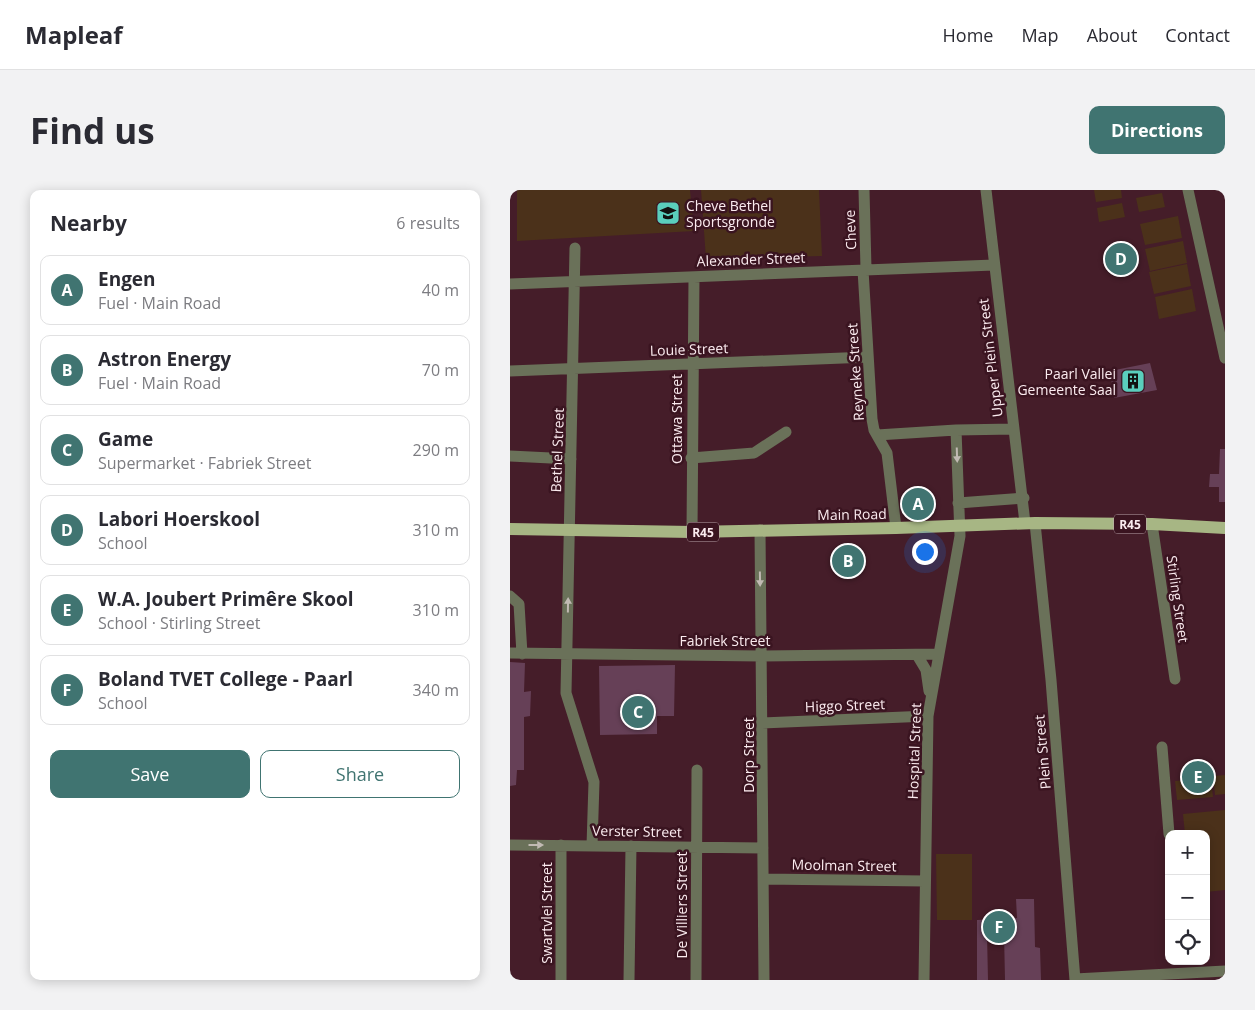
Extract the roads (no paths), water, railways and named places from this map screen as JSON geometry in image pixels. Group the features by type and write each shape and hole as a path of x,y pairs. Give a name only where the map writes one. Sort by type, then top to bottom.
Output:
{"main road":[{"name":"Main Road","path":"510,529 692,532 1030,523 1152,524 1225,528"}],"street":[{"name":"Cheve","path":"864,190 864,270"},
{"name":"Upper Plein Street","path":"986,190 1014,429 1024,498 1030,523"},
{"path":"1188,190 1225,358"},
{"name":"Bethel Street","path":"575,248 566,693 594,782 592,846"},
{"name":"Alexander Street","path":"510,284 994,265"},
{"name":"Reyneke Street","path":"864,270 872,419 887,453 896,528"},
{"name":"Ottawa Street","path":"692,532 691,458 694,277"},
{"name":"Louie Street","path":"510,371 868,357"},
{"path":"878,435 956,430 1014,429"},
{"name":"Hospital Street","path":"924,980 928,716 954,574 960,525 956,430"},
{"path":"691,458 754,453 786,432"},
{"path":"510,456 571,459"},
{"path":"958,502 1024,498"},
{"name":"Plein Street","path":"1030,523 1053,695 1075,980"},
{"name":"Stirling Street","path":"1152,524 1175,678"},
{"name":"Dorp Street","path":"760,530 764,980"},
{"path":"510,596 519,604 516,653"},
{"name":"Fabriek Street","path":"516,653 761,656 939,654"},
{"path":"917,655 926,670 930,702"},
{"name":"Higgo Street","path":"762,723 928,716"},
{"path":"1162,747 1169,830"},
{"name":"De Villiers Street","path":"696,980 697,770"},
{"name":"Verster Street","path":"510,845 763,848"},
{"name":"Swartvlei Street","path":"561,845 561,980"},
{"path":"628,980 631,846"},
{"name":"Moolman Street","path":"763,880 925,882"},
{"path":"1075,980 1180,967 1225,971"}],"place":[{"name":"Cheve Bethel Sportsgronde","path":"668,213"},
{"name":"Labori Hoerskool","path":"1121,259"},
{"name":"Paarl Vallei Gemeente Saal","path":"1133,381"},
{"name":"Engen","path":"918,504"},
{"name":"Astron Energy","path":"848,561"},
{"name":"Game","path":"638,712"},
{"name":"W.A. Joubert Primêre Skool","path":"1198,777"},
{"name":"Boland TVET College - Paarl","path":"999,927"}]}
